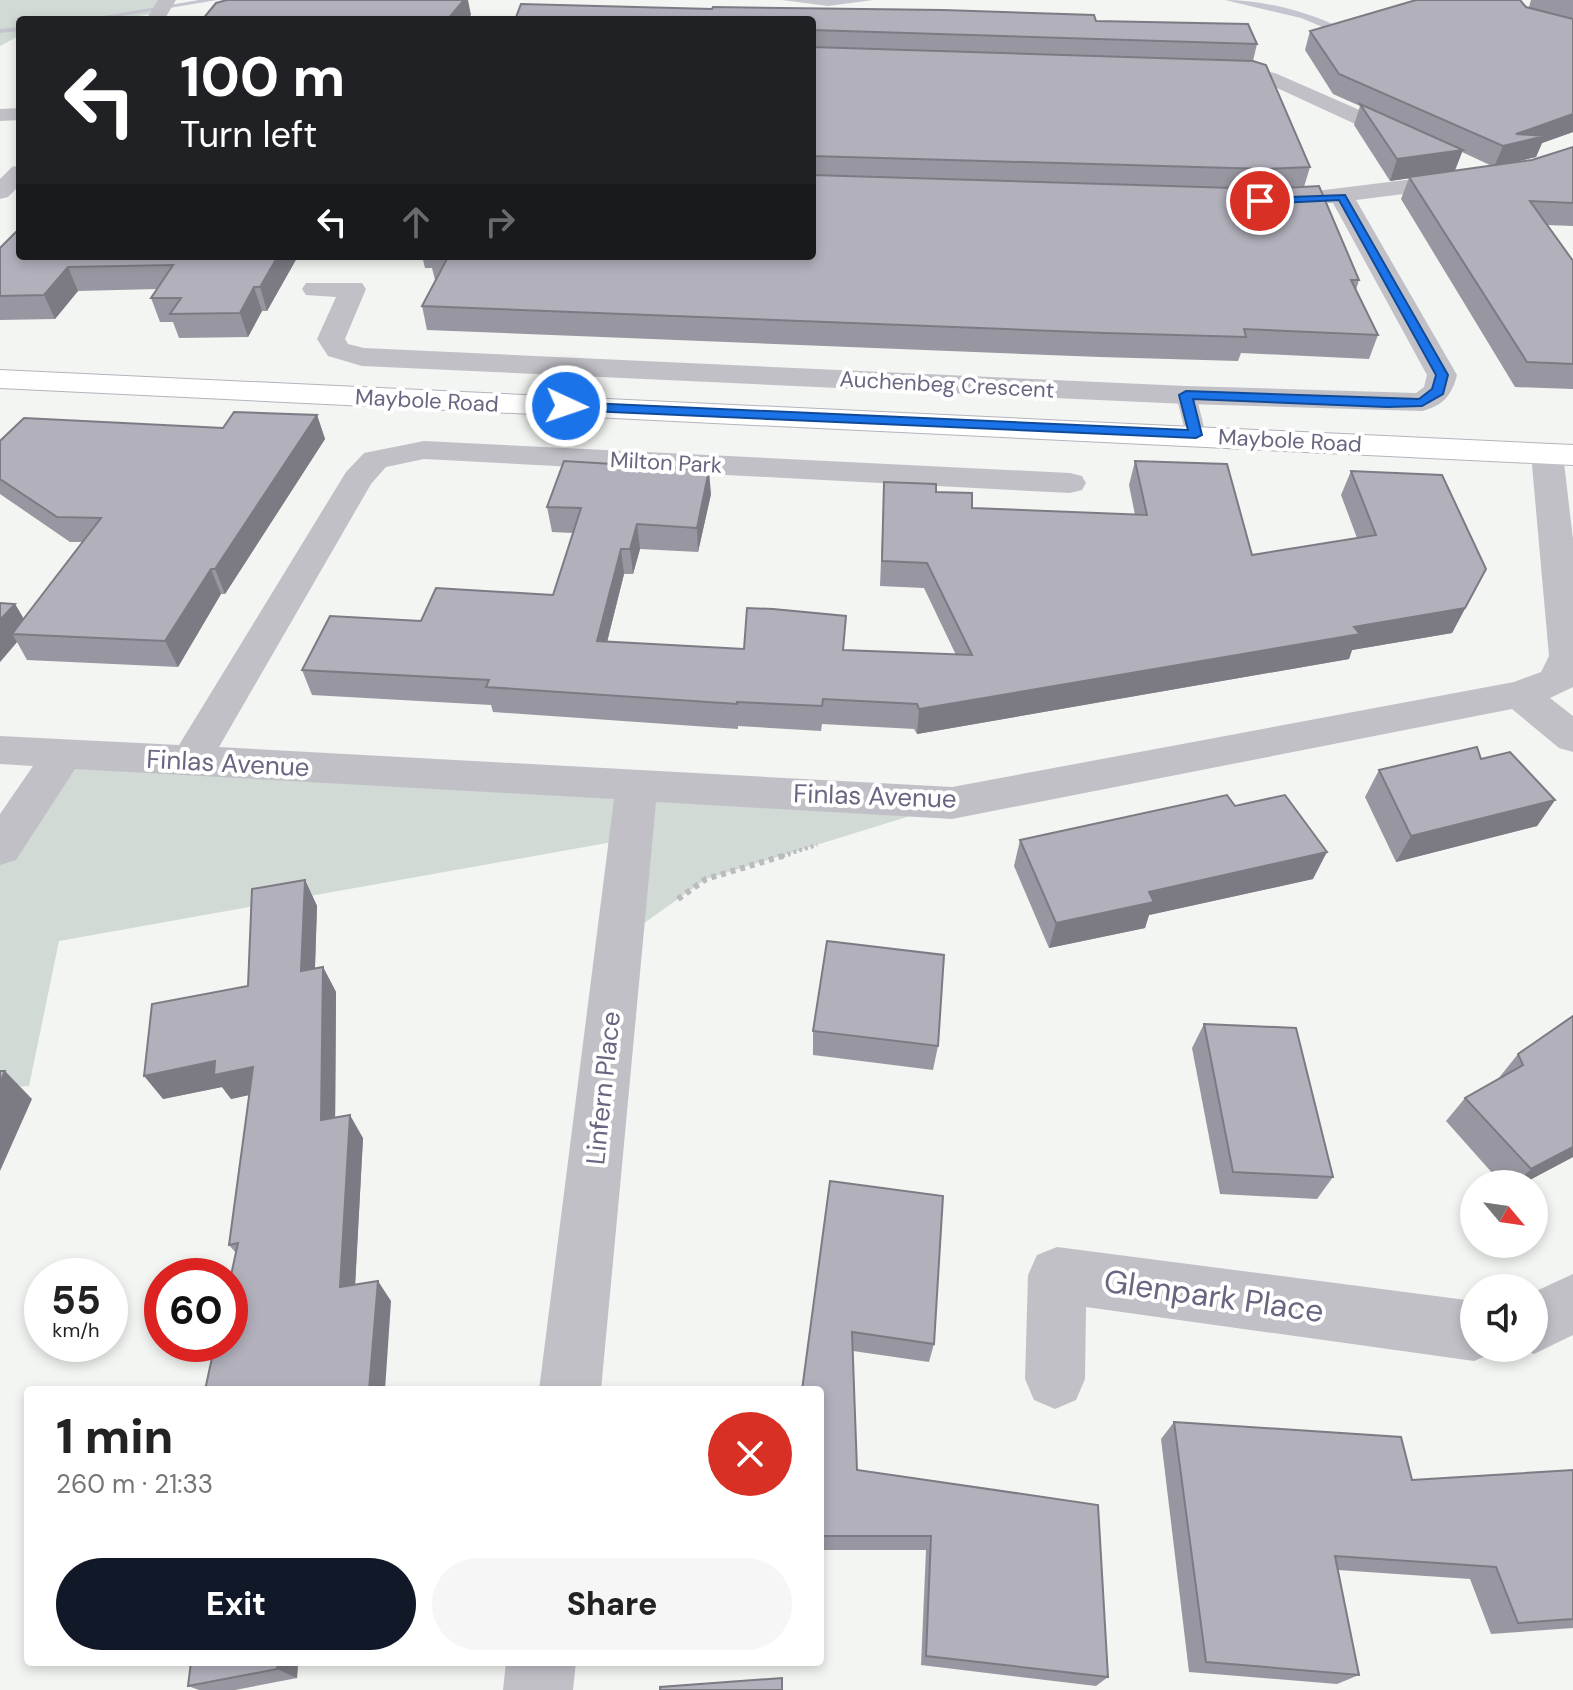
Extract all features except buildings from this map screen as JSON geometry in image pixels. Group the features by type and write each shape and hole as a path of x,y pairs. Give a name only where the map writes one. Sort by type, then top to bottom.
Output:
{"main road":[{"name":"Maybole Road","path":"0,379 1560,454"}],"street":[{"path":"1197,69 1250,72 1268,77 1491,177"},
{"path":"1287,199 1342,197 1491,177 1522,172 1573,155"},
{"path":"0,192 16,176"},
{"name":"Auchenbeg Crescent","path":"315,289 353,289 331,339 338,350 362,357 1186,395 1422,402 1438,391 1442,375 1342,197"},
{"name":"Milton Park","path":"191,760 357,479 375,460 424,450 1070,483"},
{"name":"Finlas Avenue","path":"0,750 952,803 1520,694 1557,681 1568,656 1560,454"},
{"path":"1520,694 1573,738"},
{"path":"0,848 63,754"},
{"name":"Linfern Place","path":"570,1386 637,785"},
{"name":"Glenpark Place","path":"1055,1379 1057,1275 1460,1329"},
{"path":"1548,1316 1573,1303"},
{"path":"538,1690 541,1666"}],"lane":[{"path":"1186,395 1196,435"}],"path":[{"path":"619,941 706,879 821,843"}],"shaded area":[{"path":"0,0 167,0 160,13 139,16 16,16 16,37 0,46"},
{"path":"63,754 952,803 706,879 619,941 629,839 59,941 29,1086 0,1088 0,848"}],"waterway":[{"path":"110,16 213,0"},
{"path":"786,0 828,4 869,0"},
{"path":"1229,0 1303,16 1347,34"},
{"path":"0,31 16,29"}],"route":[{"path":"566,406 1196,435 1186,395 1387,403 1422,402 1438,391 1442,375 1342,197 1260,201"}]}
